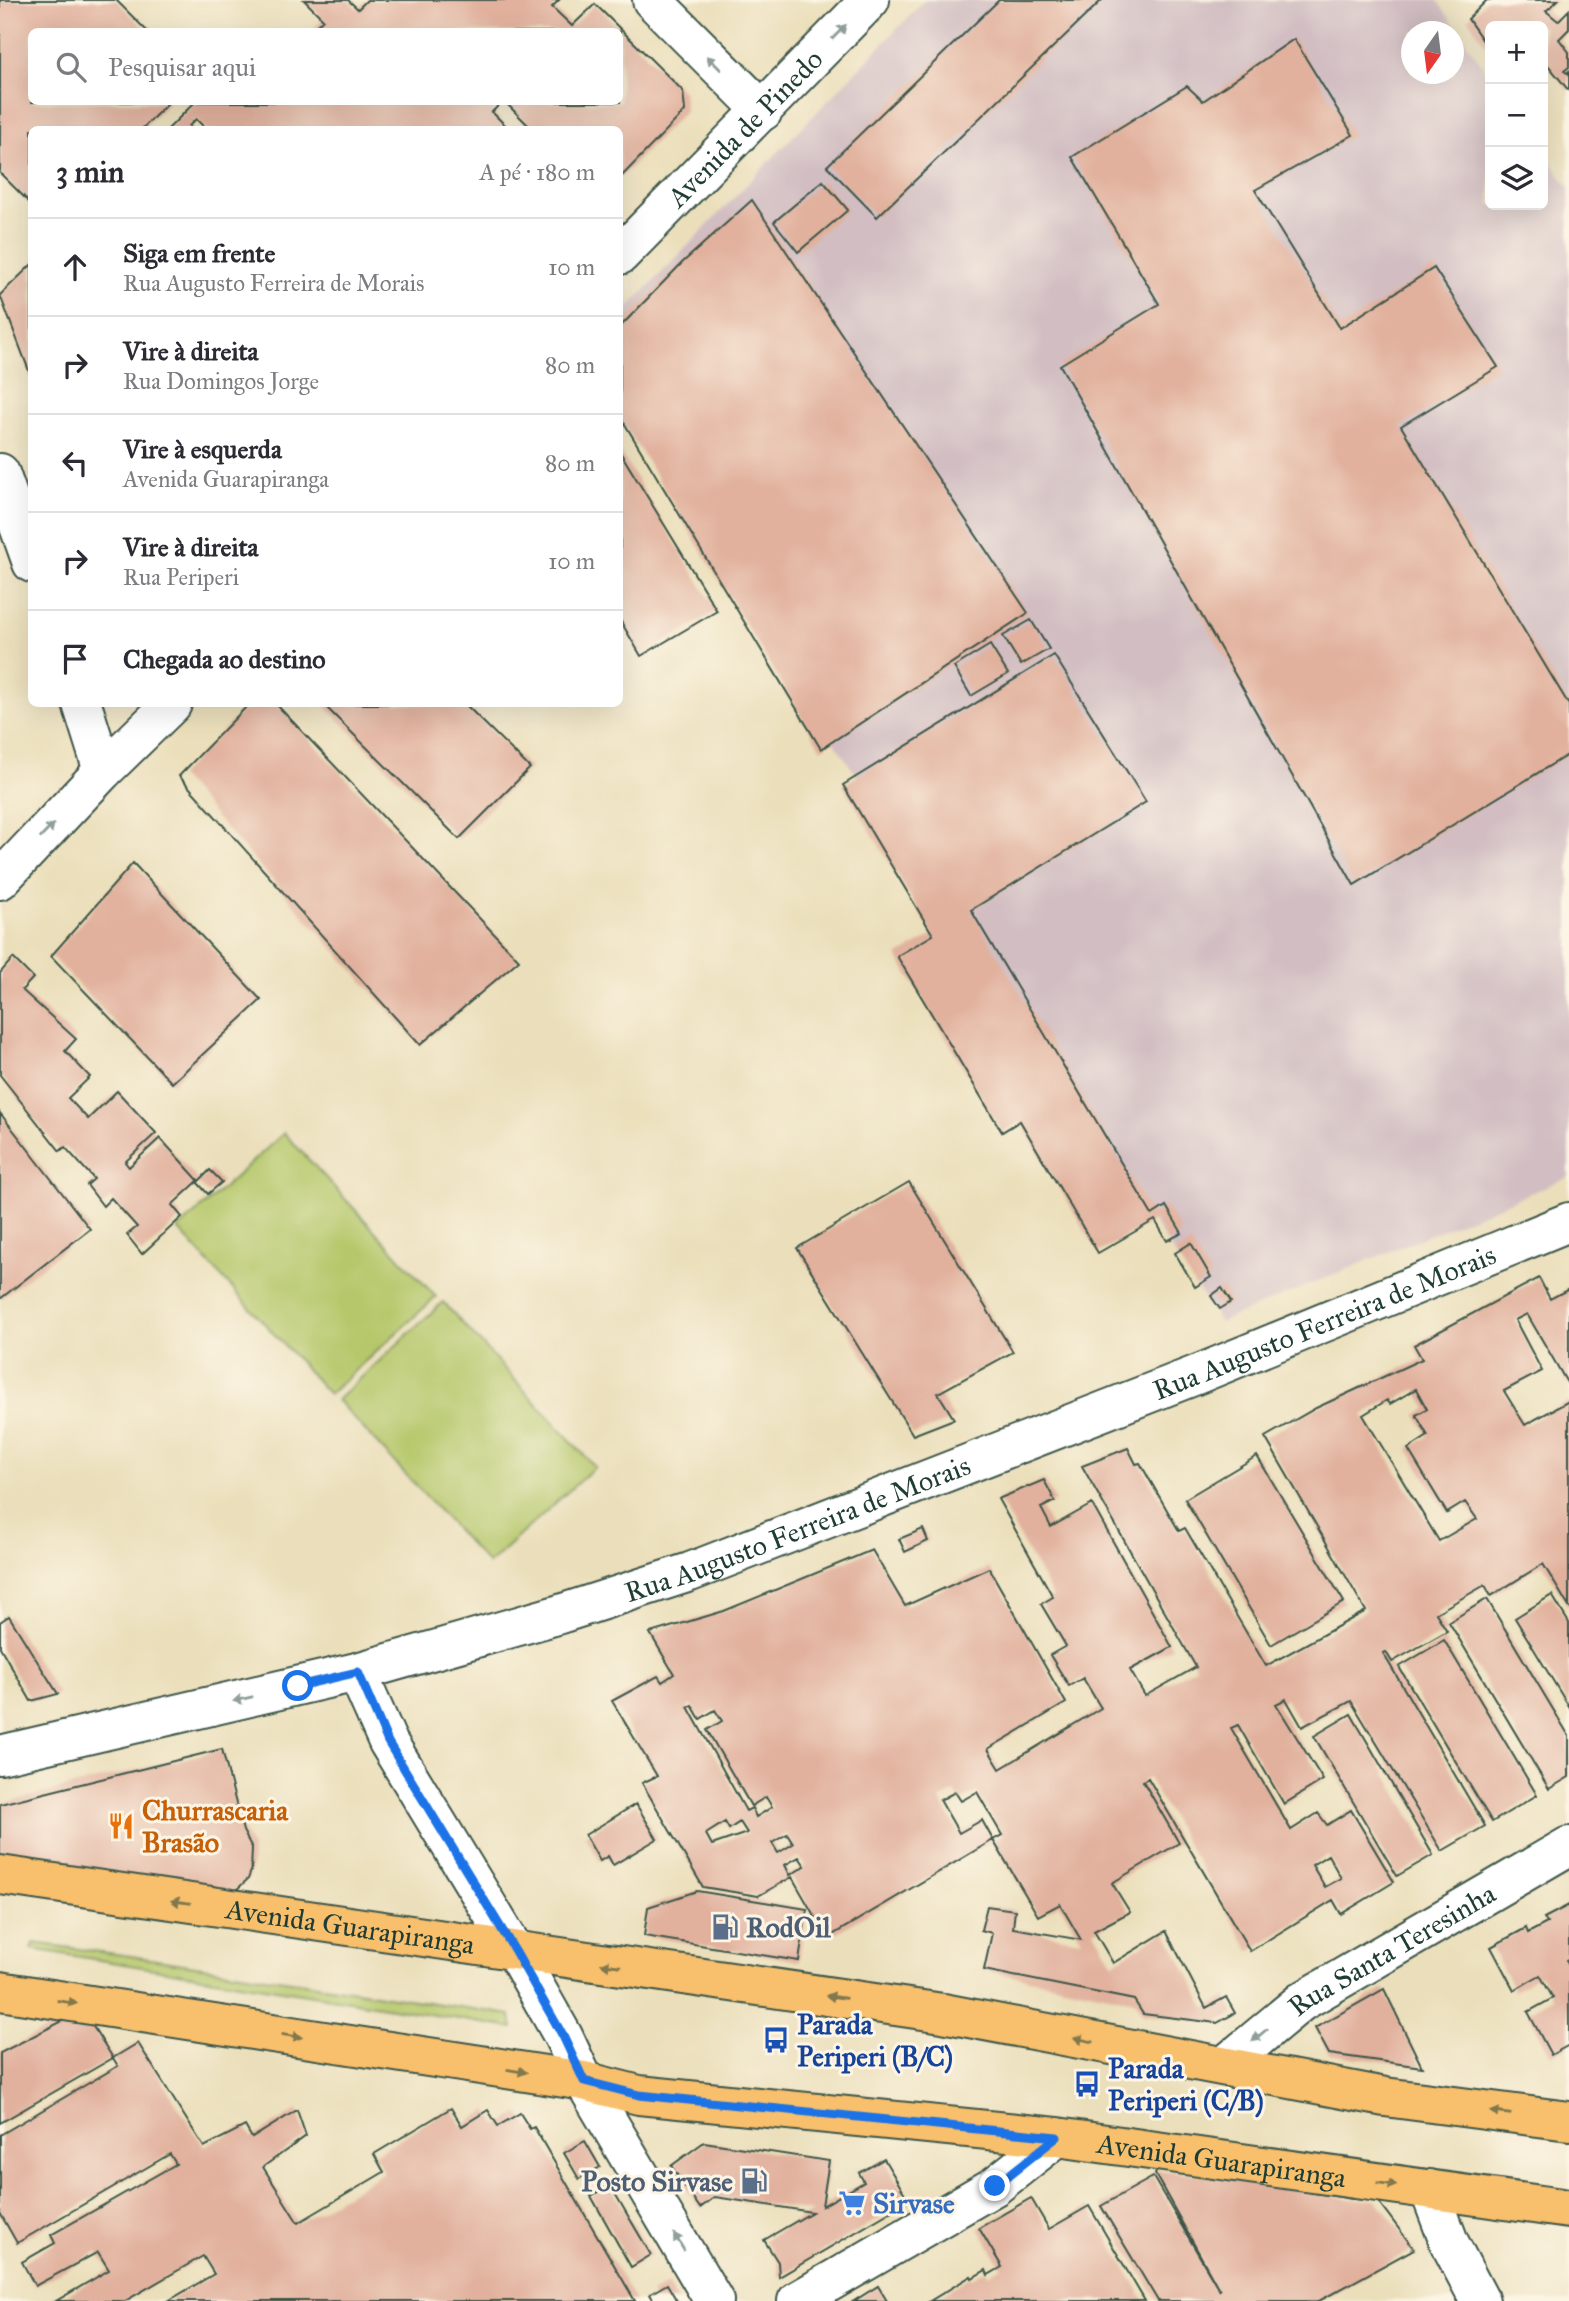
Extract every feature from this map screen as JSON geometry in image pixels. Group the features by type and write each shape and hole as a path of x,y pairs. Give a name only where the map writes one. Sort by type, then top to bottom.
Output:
{"main road":[{"name":"Avenida Guarapiranga","path":"0,1875 943,2013 1385,2097 1569,2121"},
{"name":"Avenida Guarapiranga","path":"0,1991 584,2081 639,2095 1057,2137 1569,2209"}],"street":[{"path":"652,0 763,111"},
{"name":"Avenida de Pinedo","path":"623,252 870,0"},
{"path":"0,473 28,552"},
{"path":"83,707 103,771"},
{"path":"0,880 103,771 169,707"},
{"name":"Rua Augusto Ferreira de Morais","path":"0,1755 358,1672 557,1615 690,1572 1196,1375 1569,1222"},
{"path":"358,1672 388,1742 515,1951 563,2036 584,2081 714,2301"},
{"name":"Rua Santa Teresinha","path":"1224,2066 1301,2002 1569,1846"},
{"path":"797,2301 995,2186 1057,2137"},
{"path":"1429,2189 1449,2242 1480,2301"}],"shaded area":[{"path":"925,0 1437,0 1452,21 1401,21 1401,84 1464,84 1464,39 1485,69 1485,210 1548,210 1548,157 1569,188 1569,1177 1220,1322 623,425 623,313"}],"green space":[{"path":"284,1133 436,1297 329,1394 178,1229"},
{"path":"443,1302 595,1467 488,1564 337,1400"},
{"path":"34,1943 511,2015 513,2028 32,1949"}],"building":[{"path":"0,0 116,0 144,28 28,28 28,105 166,105 145,126 28,126 28,201 0,173"},
{"path":"304,0 348,0 358,9 367,0 559,0 552,7 572,26 595,4 619,28 314,28 323,19"},
{"path":"999,0 1102,0 877,217 827,166"},
{"path":"1487,0 1558,0 1546,11 1558,21 1569,10 1569,29 1559,39 1569,52 1569,67 1564,71 1569,71 1569,91 1548,65 1548,21 1485,21 1485,44 1468,19"},
{"path":"623,32 683,91 685,111 623,175 623,126 529,126 508,105 623,105"},
{"path":"1294,39 1353,135 1255,190 1340,328 1434,268 1498,367 1401,426 1569,705 1569,754 1354,885 1060,365 1159,304 1072,157 1187,86 1203,101"},
{"path":"192,105 499,105 492,112 506,126 203,126 196,119 189,126 171,126"},
{"path":"823,181 848,210 798,252 774,222"},
{"path":"752,200 1028,613 821,749 623,421 623,324 682,263"},
{"path":"28,268 28,368 0,295"},
{"path":"623,457 717,611 641,656 623,625"},
{"path":"1031,620 1049,649 1021,665 1003,636"},
{"path":"990,645 1008,674 971,696 954,667"},
{"path":"1054,655 1146,802 971,910 1152,1215 1166,1206 1182,1233 1167,1241 1155,1220 1098,1253 1020,1121 1002,1132 897,956 933,935 843,785"},
{"path":"246,707 279,707 519,960 420,1045 179,776"},
{"path":"326,707 468,707 530,768 459,839"},
{"path":"133,863 261,1000 172,1083 51,956"},
{"path":"13,958 33,978 22,990 76,1039 65,1051 90,1077 68,1098 88,1119 117,1091 156,1133 125,1162 129,1167 160,1138 199,1181 210,1170 222,1182 208,1194 197,1182 172,1205 182,1217 142,1254 127,1235 137,1227 111,1198 103,1206 87,1185 94,1179 65,1147 60,1151 0,1075 0,973"},
{"path":"0,1113 90,1229 0,1299"},
{"path":"909,1182 1013,1352 938,1393 954,1419 913,1435 797,1248"},
{"path":"1191,1243 1211,1277 1195,1287 1175,1253"},
{"path":"1539,1278 1550,1299 1569,1289 1569,1386 1527,1314 1515,1320 1542,1371 1504,1391 1525,1425 1569,1401 1569,1607 1543,1564 1491,1596 1485,1585 1436,1613 1447,1631 1392,1662 1386,1652 1383,1653 1485,1826 1442,1851 1351,1701 1302,1727 1286,1699 1276,1704 1323,1780 1284,1804 1238,1725 1231,1728 1291,1830 1318,1813 1327,1825 1351,1810 1394,1882 1341,1914 1333,1900 1250,1951 1148,1778 1143,1781 1179,1843 1112,1883 1130,1912 1094,1931 1113,1963 1166,1931 1206,2008 1226,1997 1235,2013 1217,2023 1143,2014 1134,2000 984,1970 992,1933 981,1930 987,1906 1015,1910 1013,1928 1081,1940 1060,1904 1038,1916 993,1840 827,1938 792,1877 758,1896 703,1887 642,1783 657,1776 612,1701 658,1676 662,1682 674,1674 650,1633 724,1611 872,1550 905,1606 989,1568 1066,1703 988,1749 1000,1769 1101,1708 1083,1678 1069,1686 1050,1655 1066,1646 1041,1604 1053,1597 998,1499 1044,1480 1055,1501 1041,1508 1051,1527 1092,1504 1172,1647 1130,1670 1145,1696 1196,1667 1082,1466 1128,1448 1136,1464 1140,1463 1179,1531 1185,1528 1266,1666 1366,1611 1265,1437 1316,1408 1422,1359 1414,1345","holes":["1416,1389 1427,1409 1416,1415 1428,1436 1408,1449 1447,1513 1465,1502 1477,1519 1439,1541 1363,1415 1387,1400 1390,1404","692,1705 700,1719 715,1710 722,1721 707,1730 751,1806 766,1797 772,1807 756,1817 752,1808 746,1811 688,1707","955,1792 961,1801 977,1792 1002,1835 993,1840 982,1820 959,1833 940,1800","725,1822 729,1829 740,1822 747,1833 712,1845 706,1834","787,1834 793,1844 778,1853 772,1843","1328,1855 1341,1878 1325,1887 1312,1865","799,1857 805,1866 790,1875 785,1865"]},
{"path":"1222,1288 1231,1302 1220,1309 1211,1296"},
{"path":"1257,1456 1344,1602 1271,1645 1185,1499"},
{"path":"923,1529 928,1541 905,1552 899,1539"},
{"path":"1552,1595 1569,1623 1569,1707 1515,1618"},
{"path":"1487,1599 1569,1736 1569,1777 1549,1789 1449,1622"},
{"path":"9,1616 58,1694 31,1701 0,1647 0,1622"},
{"path":"1444,1640 1537,1795 1492,1822 1399,1667"},
{"path":"1351,1714 1433,1855 1397,1876 1314,1736"},
{"name":"Churrascaria Brasão","path":"222,1749 243,1831 252,1848 248,1879 234,1892 0,1864 0,1804"},
{"path":"636,1804 657,1839 613,1865 608,1856 600,1861 585,1835"},
{"name":"RodOil","path":"697,1891 807,1909 799,1961 644,1936 648,1907"},
{"path":"1569,1905 1569,1958 1566,1960 1569,1966 1569,2045 1551,2055 1528,2012 1553,1998 1540,1975 1514,1990 1491,1947 1526,1928 1528,1933 1547,1923 1544,1918"},
{"path":"1384,1989 1422,2067 1329,2054 1315,2028"},
{"path":"80,2012 85,2014 113,2058 0,2123 0,2053"},
{"path":"138,2043 204,2147 245,2126 252,2138 297,2110 306,2136 263,2167 298,2223 384,2172 374,2154 451,2108 462,2126 488,2110 498,2126 520,2113 530,2129 534,2127 635,2301 168,2301 214,2274 203,2256 125,2301 56,2301 109,2270 98,2252 35,2286 22,2262 55,2243 51,2235 176,2164 170,2154 17,2243 0,2213 0,2135 118,2066 113,2058"},
{"path":"585,2141 600,2167 579,2179 564,2153"},
{"path":"704,2142 829,2161 822,2206 864,2182 859,2173 884,2159 909,2201 779,2277 778,2262 764,2240 812,2212 715,2197 700,2208 671,2166"},
{"path":"1158,2170 1352,2199 1377,2200 1414,2249 1319,2301 1158,2301 1101,2206 1153,2177 1220,2291 1155,2174"},
{"path":"610,2185 651,2255 631,2267 591,2196"},
{"path":"1031,2198 1049,2229 1089,2206 1145,2301 930,2301 971,2276 972,2278 986,2270 988,2275 1002,2267 979,2228"},
{"path":"667,2284 677,2301 654,2301 650,2294"},
{"path":"878,2286 887,2301 854,2301"}],"place":[{"name":"Churrascaria Brasão","path":"121,1826"},
{"name":"RodOil","path":"725,1927"},
{"name":"Parada Periperi (B/C)","path":"776,2040"},
{"name":"Parada Periperi (C/B)","path":"1087,2084"},
{"name":"Posto Sirvase","path":"754,2181"},
{"name":"Sirvase","path":"852,2203"}],"route":[{"path":"298,1686 358,1672 388,1742 515,1951 563,2036 584,2081 639,2095 1057,2137 995,2186"}]}
